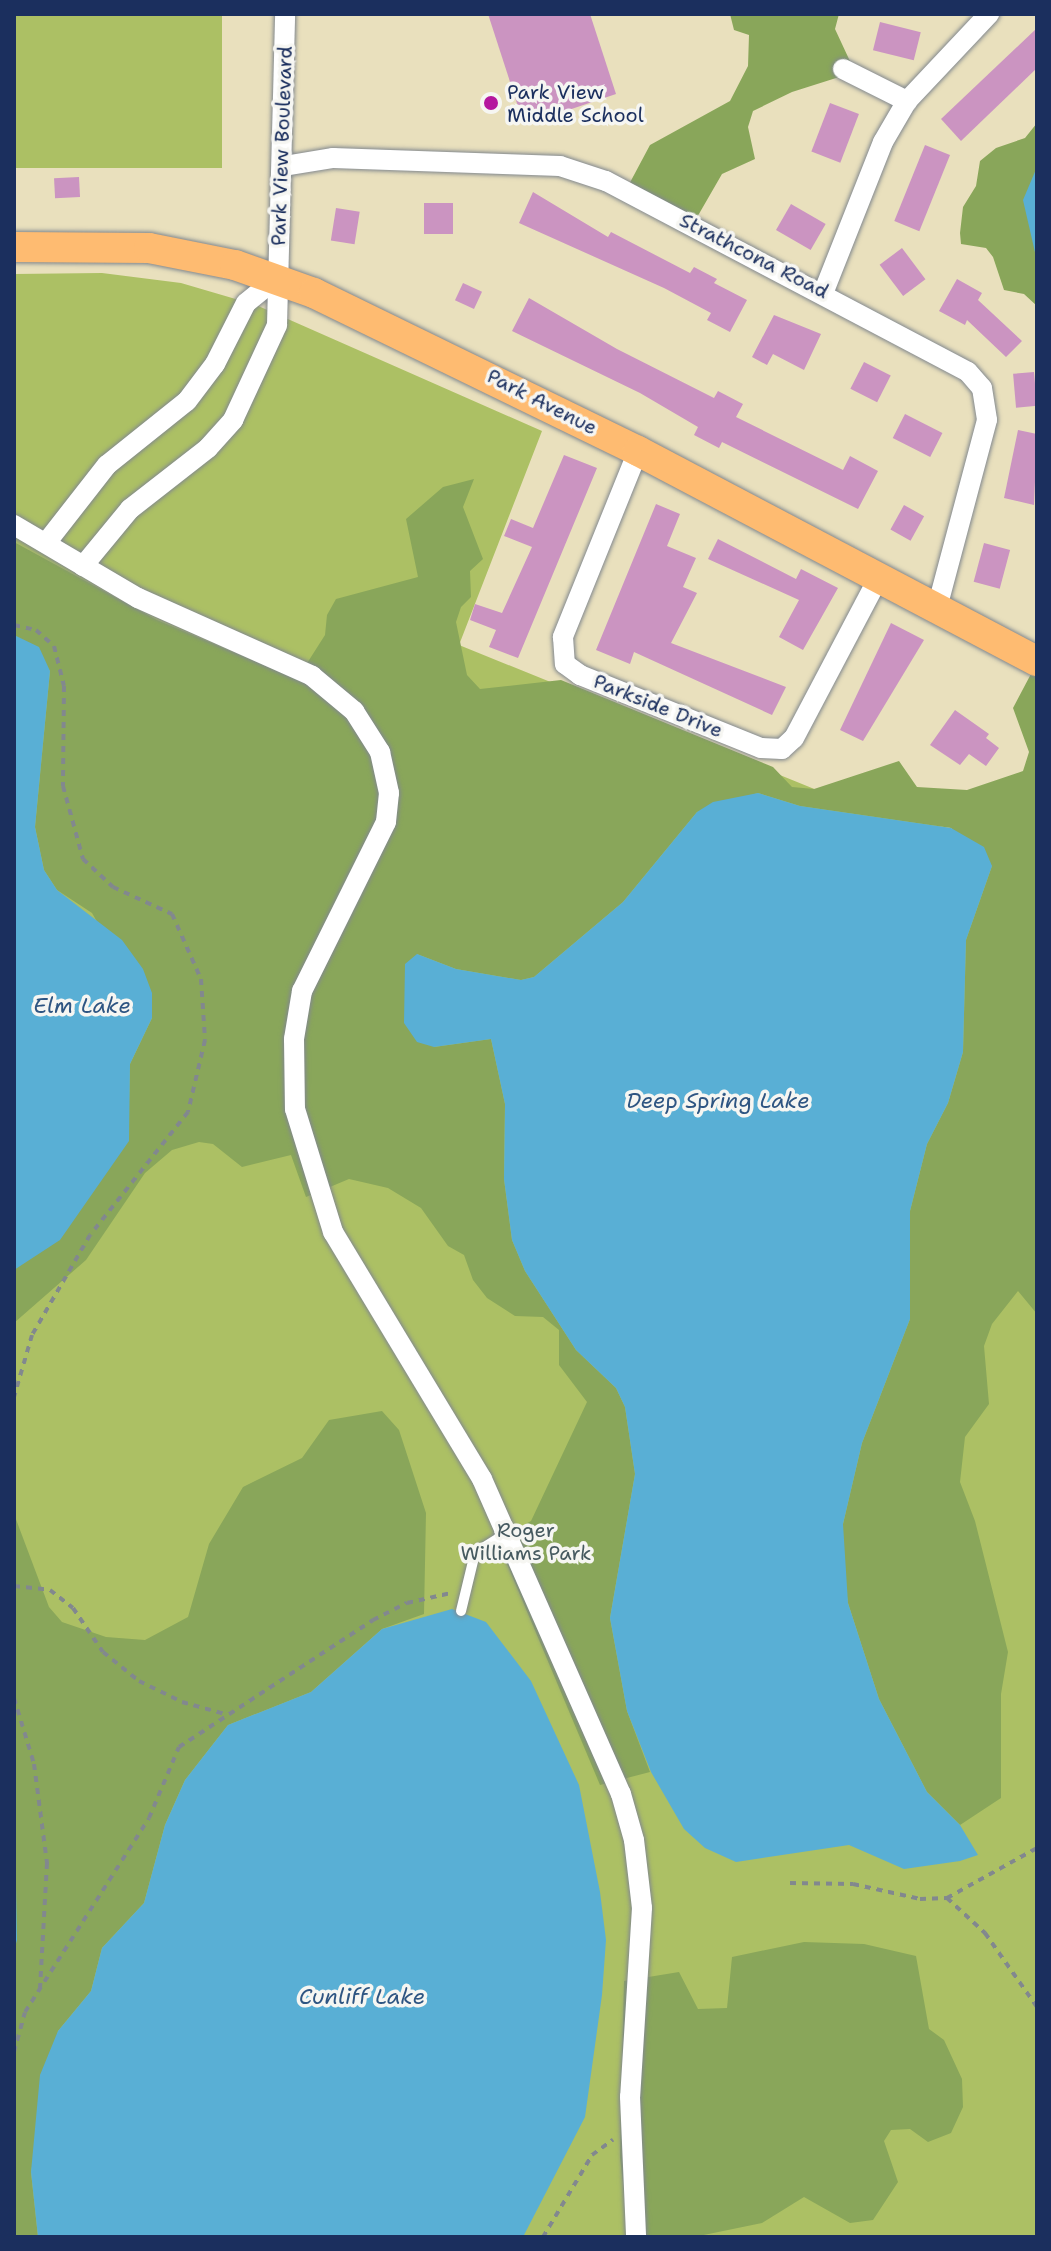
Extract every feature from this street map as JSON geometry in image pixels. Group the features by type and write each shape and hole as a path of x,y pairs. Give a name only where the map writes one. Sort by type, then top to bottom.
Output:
{"main road":[{"name":"Park Avenue","path":"14,247 149,248 276,279 463,363 638,451 1037,661"}],"street":[{"name":"Park View Boulevard","path":"83,566 130,509 208,448 233,420 280,316 276,279 284,166 285,14"},
{"path":"824,291 883,142 907,101 989,14"},
{"path":"843,69 907,101"},
{"name":"Strathcona Road","path":"284,166 333,158 560,166 606,181 824,291 968,372 982,388 987,420 937,608"},
{"path":"46,543 107,465 187,401 219,356 246,303 276,279"},
{"name":"Parkside Drive","path":"638,451 563,637 565,664 580,675 761,748 782,749 794,738 879,577"},
{"path":"14,525 138,598 312,676 354,711 380,752 389,793 386,822 373,856 321,947 302,991 293,1052 295,1109 312,1177 345,1256 458,1434 508,1532 604,1748 634,1840 643,1947 630,2132 636,2237"}],"lane":[{"path":"461,1611 475,1553 508,1532"}],"path":[{"path":"14,625 36,630 54,646 64,686 63,786 83,859 113,887 172,914 201,979 205,1040 188,1112 90,1235 32,1335 14,1397"},
{"path":"14,1586 50,1590 73,1608 103,1652 139,1681 182,1702 225,1714"},
{"path":"14,2052 25,2012 149,1818 179,1747 225,1714 290,1679 407,1603 444,1593 465,1594"},
{"path":"14,1698 34,1764 47,1863 39,1992"},
{"path":"790,1883 853,1884 920,1899 947,1898 1037,1848"},
{"path":"947,1898 985,1933 1037,2007"},
{"path":"543,2237 592,2155 630,2132"}],"green space":[{"path":"14,14 222,14 222,168 14,168"},
{"path":"730,14 839,14 835,29 855,72 792,92 753,111 748,127 755,159 722,174 692,226 626,190 650,145 730,101 748,66 749,35 734,30"},
{"path":"1037,123 1037,306 1024,294 1004,290 993,257 986,248 961,244 960,233 963,207 976,186 980,161 996,148 1025,138"},
{"name":"Roger Williams Park","path":"102,273 181,283 256,305 542,431 459,645 871,812 1037,846 1037,2237 14,2237 14,274"},
{"path":"474,479 463,507 483,559 470,571 471,597 461,607 456,622 467,675 480,689 561,680 773,767 792,787 814,789 899,761 917,787 967,790 1023,771 1029,752 1013,708 1032,672 1037,675 1037,1314 1018,1291 992,1324 984,1346 989,1404 965,1437 960,1482 975,1521 1008,1652 1001,1694 1001,1798 960,1825 927,1792 879,1699 848,1603 842,1565 843,1524 862,1443 910,1319 910,1211 927,1144 948,1103 963,1052 966,940 992,866 951,828 800,806 758,793 697,812 623,902 534,977 521,980 456,969 417,954 434,1047 491,1039 505,1104 504,1179 512,1240 525,1271 576,1350 616,1388 625,1407 635,1474 610,1618 627,1711 650,1772 600,1785 497,1540 531,1521 587,1402 559,1365 559,1330 543,1317 515,1316 487,1298 473,1280 464,1255 448,1246 421,1208 388,1188 349,1179 306,1197 291,1155 242,1167 213,1144 199,1142 172,1150 145,1173 86,1260 14,1323 14,1270 128,1141 130,1064 152,1018 92,913 57,890 44,870 35,827 50,671 14,635 14,542 157,620 297,679 325,635 327,615 336,599 418,577 406,519 443,487"},
{"path":"382,1411 399,1430 426,1513 424,1614 382,1629 311,1692 228,1725 185,1780 165,1825 144,1903 102,1948 91,1991 58,2031 31,2172 38,2237 14,2237 14,1514 49,1607 62,1622 106,1637 145,1640 188,1617 209,1544 243,1487 302,1458 329,1420"},
{"path":"804,1942 864,1944 916,1956 929,2029 944,2040 962,2079 963,2107 951,2133 928,2142 910,2129 891,2130 884,2141 898,2182 873,2220 850,2223 804,2197 762,2223 694,2237 629,2237 620,2157 624,1981 679,1972 698,2009 727,2008 732,1957"}],"water":[{"path":"1037,167 1037,261 1023,200"},
{"name":"Elm Lake","path":"14,635 39,647 50,671 35,827 44,870 57,890 122,940 143,969 152,993 152,1018 130,1064 129,1141 60,1240 14,1270"},
{"name":"Deep Spring Lake","path":"758,793 800,806 951,828 984,847 992,866 966,940 963,1052 948,1103 927,1144 910,1211 910,1319 862,1443 843,1524 848,1603 879,1699 927,1792 960,1825 978,1855 960,1861 904,1869 849,1845 736,1862 705,1848 684,1829 651,1772 627,1711 610,1618 635,1474 625,1407 616,1388 576,1350 525,1271 512,1240 504,1179 505,1104 491,1039 434,1047 417,1042 404,1023 405,964 417,954 456,969 521,980 534,977 623,902 697,812 713,802"},
{"name":"Cunliff Lake","path":"452,1609 486,1622 531,1681 579,1785 606,1940 602,1995 585,2117 523,2237 38,2237 31,2172 40,2075 58,2031 91,1991 102,1948 144,1903 165,1825 185,1780 228,1725 311,1692 382,1629"},
{"path":"14,1779 17,1940 14,1951"}],"building":[{"path":"488,14 590,14 616,94 524,125"},
{"path":"880,22 921,32 914,60 873,50"},
{"path":"1037,28 1037,68 961,141 941,119"},
{"path":"830,103 859,114 840,163 811,152"},
{"path":"925,145 950,155 919,231 894,221"},
{"path":"79,177 80,197 55,198 54,178"},
{"path":"533,192 608,237 611,232 690,273 694,267 717,279 714,283 747,300 730,332 707,320 711,313 664,288 519,223"},
{"path":"424,203 453,203 453,234 424,234"},
{"path":"791,204 826,224 811,250 776,230"},
{"path":"336,208 360,212 355,244 331,241"},
{"path":"902,248 925,279 903,296 880,265"},
{"path":"957,279 982,293 978,300 1022,341 1006,357 967,320 965,325 939,311"},
{"path":"463,283 482,292 474,309 455,300"},
{"path":"529,298 617,349 714,398 718,391 743,404 736,417 843,470 850,456 878,471 858,509 722,442 719,448 694,435 698,427 640,393 512,331"},
{"path":"774,315 821,334 804,370 773,354 767,365 752,357"},
{"path":"864,362 891,376 877,402 850,389"},
{"path":"1034,372 1037,406 1016,408 1013,374"},
{"path":"905,414 942,433 930,457 893,438"},
{"path":"1018,430 1037,434 1034,505 1004,498"},
{"path":"564,455 597,468 518,658 489,647 496,630 470,620 475,604 502,613 532,547 504,536 511,519 533,528"},
{"path":"656,504 680,514 667,546 696,558 683,587 697,593 671,643 786,687 772,715 634,652 630,664 596,650"},
{"path":"904,505 924,516 911,541 890,529"},
{"path":"718,539 796,579 801,569 838,588 803,650 779,637 799,600 708,559"},
{"path":"984,543 1010,550 1000,589 974,582"},
{"path":"891,623 924,640 863,741 840,730"},
{"path":"955,710 989,734 986,738 999,748 986,766 969,754 960,765 930,745"}],"place":[{"name":"Park View Middle School","path":"491,103"}]}
